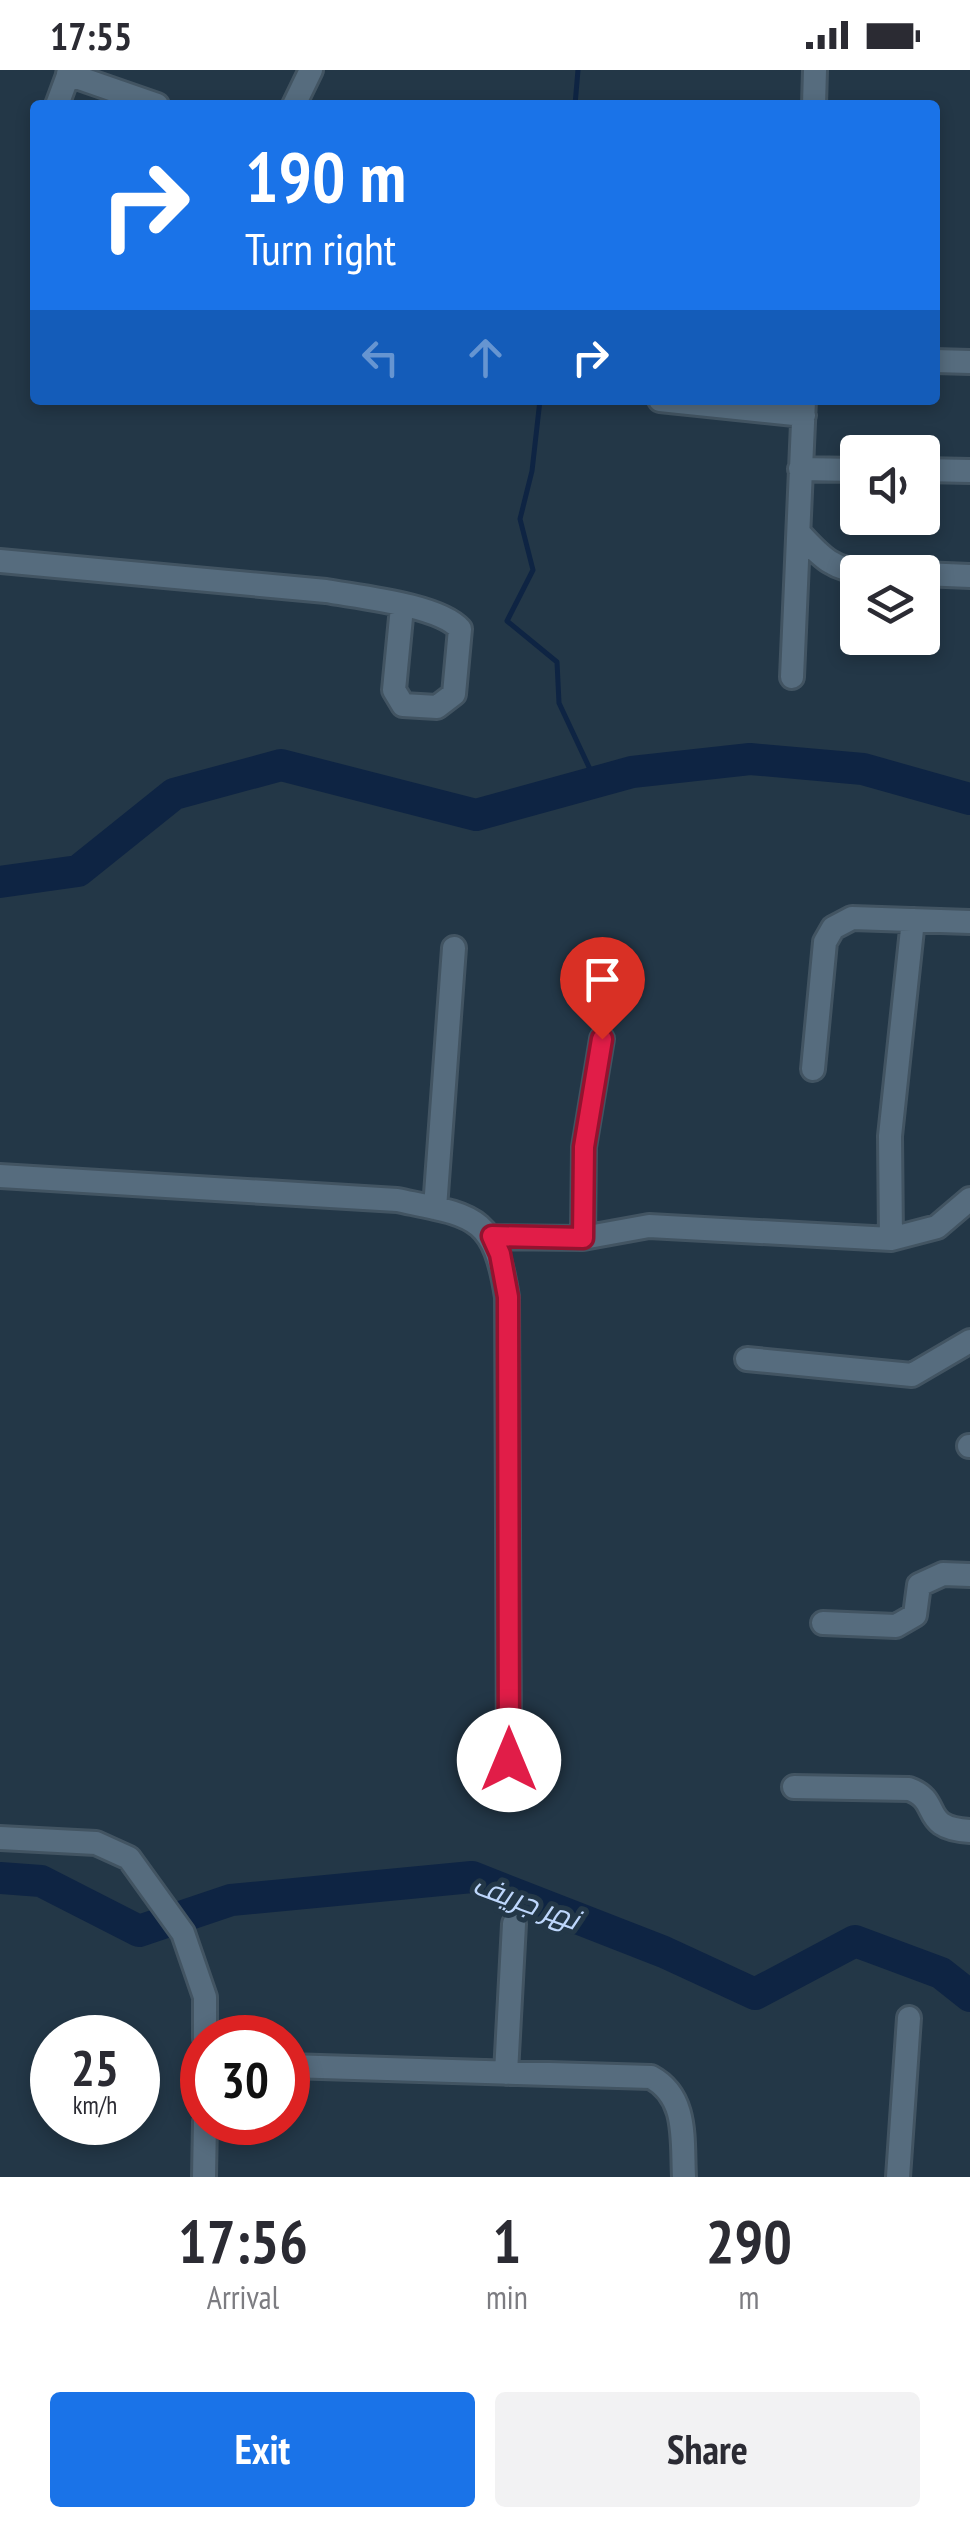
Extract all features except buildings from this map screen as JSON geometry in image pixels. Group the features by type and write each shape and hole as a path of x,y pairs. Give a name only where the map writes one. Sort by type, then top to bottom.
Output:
{"street":[{"path":"296,100 311,70"},
{"path":"814,100 815,70"},
{"path":"59,100 69,72 144,100"},
{"path":"940,361 970,362"},
{"path":"763,405 804,407 792,677"},
{"path":"800,470 840,470"},
{"path":"940,470 970,471"},
{"path":"800,534 826,563 840,569"},
{"path":"0,560 257,583 361,597 402,607 453,621 460,629 454,694 438,707 403,705 394,690 402,607"},
{"path":"940,575 970,576"},
{"path":"812,1069 825,942 833,928 852,918 970,922"},
{"path":"891,1240 890,1136 913,920"},
{"path":"435,1208 454,948"},
{"path":"583,1238 584,1147 602,1039"},
{"path":"0,1176 398,1200 435,1208 477,1224 492,1236 500,1254 508,1297 509,1760"},
{"path":"492,1236 583,1238 649,1226 891,1240 937,1227 970,1199"},
{"path":"748,1359 912,1375 970,1341"},
{"path":"823,1623 896,1626 915,1615 920,1585 943,1574 970,1575"},
{"path":"794,1787 909,1788 922,1795 932,1816 944,1828 970,1832"},
{"path":"0,1838 96,1843 129,1858 183,1933 205,1997 205,2015"},
{"path":"506,2072 514,1924"},
{"path":"898,2177 908,2018"},
{"path":"310,2067 650,2077 666,2085 681,2115 684,2177"},
{"path":"204,2145 204,2177"}],"waterway":[{"path":"575,100 578,70"},
{"path":"539,405 532,471 520,519 533,570 507,621 557,662 559,703 596,782"},
{"path":"0,882 78,871 174,794 281,765 476,815 632,772 750,759 863,769 970,799"},
{"name":"نهر جريف","path":"0,1878 41,1881 139,1931 231,1900 472,1877 664,1952 755,1994 855,1941 941,1973 970,1996"}],"route":[{"path":"509,1760 508,1297 500,1254 492,1236 583,1238 584,1147 602,1039"}]}
